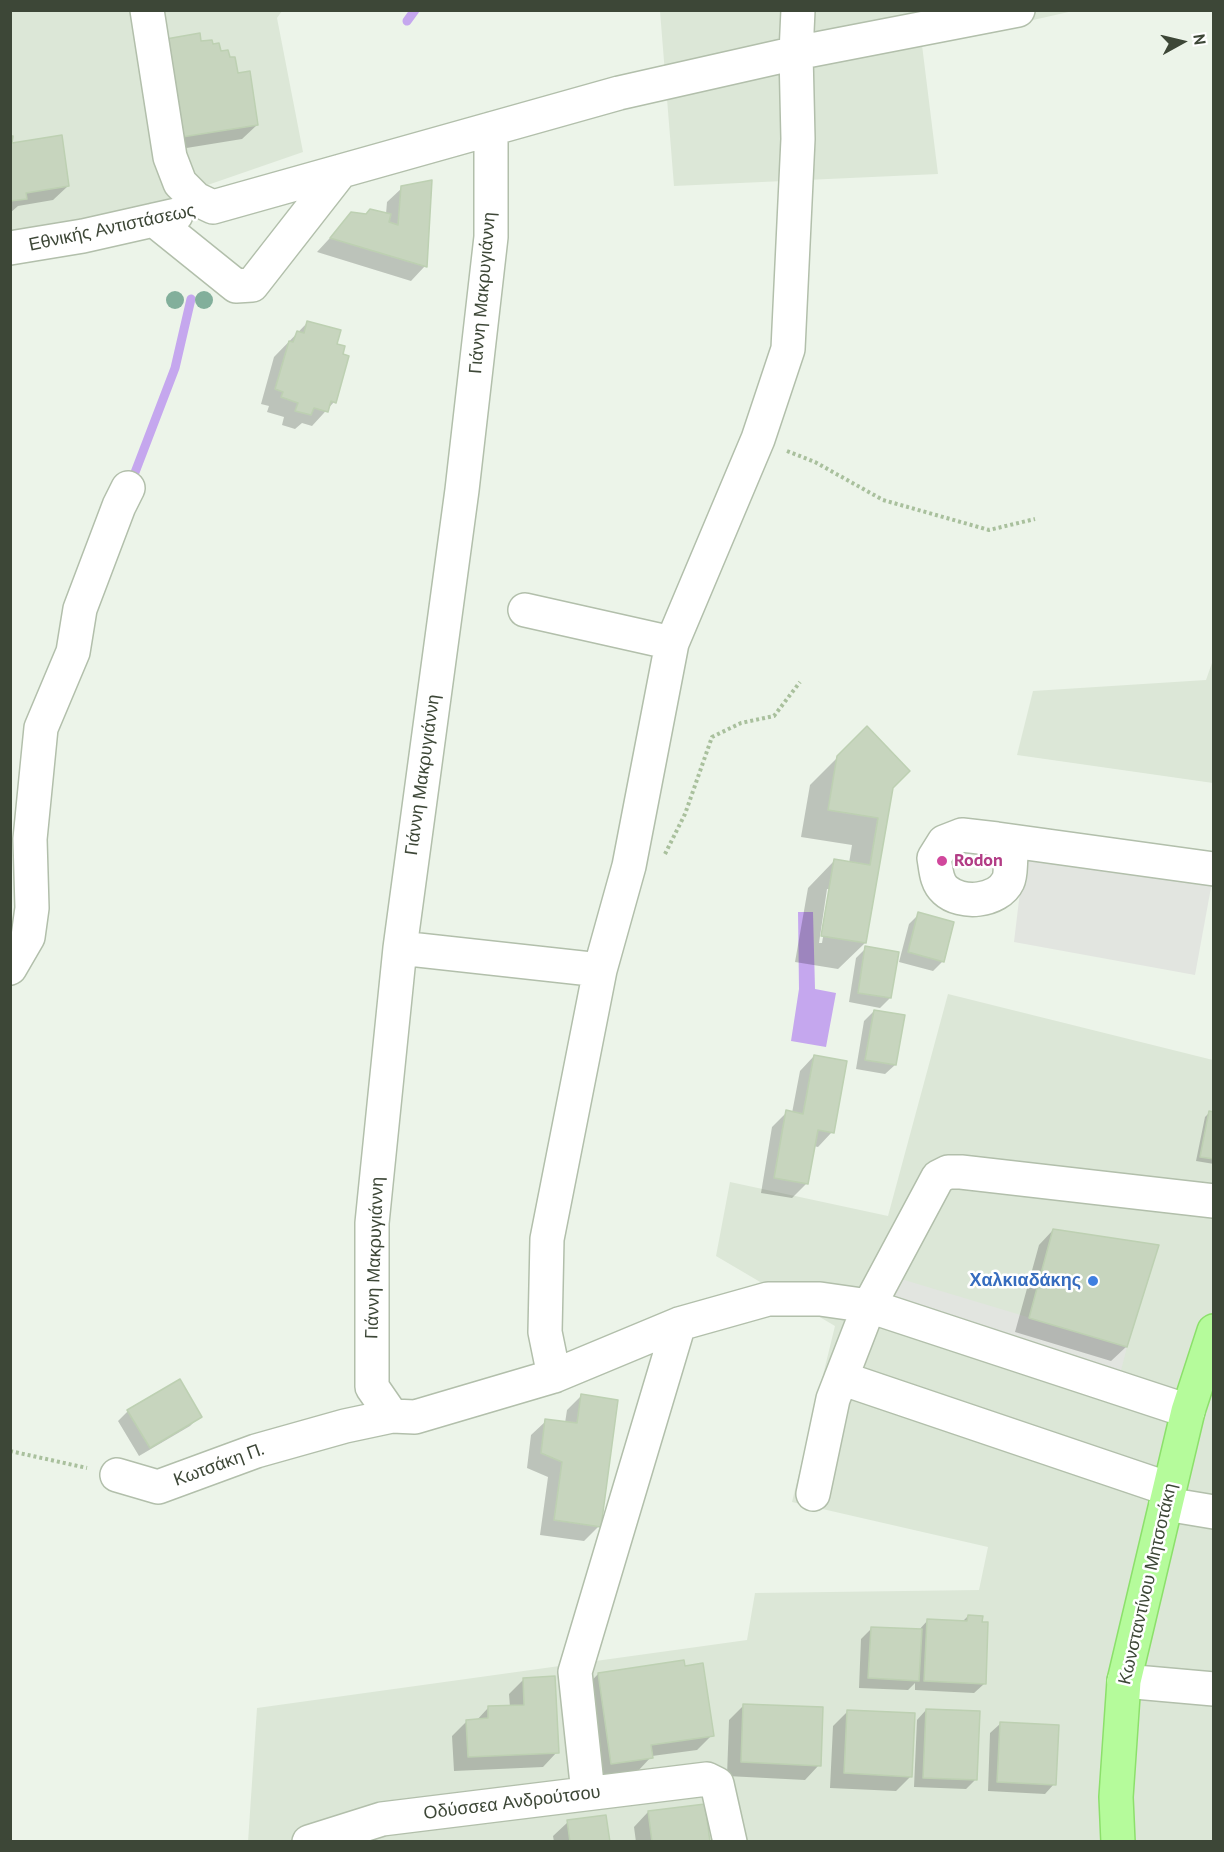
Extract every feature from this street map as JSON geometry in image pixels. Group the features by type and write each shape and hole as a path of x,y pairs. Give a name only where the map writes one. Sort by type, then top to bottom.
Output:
{"main road":[{"name":"Κωνσταντίνου Μητσοτάκη","path":"1118,1842 1116,1797 1124,1681 1188,1411 1214,1331"}],"street":[{"path":"147,10 170,156 180,183 196,199 213,207"},
{"path":"554,1376 545,1332 547,1239 600,970 629,866 672,643 758,439 788,349 798,139 796,53 798,10"},
{"name":"Εθνικής Αντιστάσεως","path":"10,248 83,236 213,207 619,93 796,53 1018,10"},
{"name":"Γιάννη Μακρυγιάννη","path":"392,1416 372,1387 372,1223 400,948 462,490 491,237 491,129"},
{"path":"154,220 236,286 252,285 341,171"},
{"path":"10,968 28,937 32,908 30,839 41,728 73,652 80,609 128,488"},
{"path":"525,610 672,643"},
{"path":"997,840 1214,869"},
{"path":"400,948 600,970"},
{"path":"813,1494 830,1409 869,1305 938,1177 948,1172 975,1173 1214,1201"},
{"name":"Κωτσάκη Π.","path":"117,1475 158,1487 256,1451 392,1416 416,1417 554,1376 679,1324 768,1299 820,1299 869,1305 1188,1411"},
{"path":"588,1792 575,1672 679,1324"},
{"path":"841,1378 1214,1512"},
{"path":"1124,1681 1214,1689"},
{"name":"Οδύσσεα Ανδρούτσου","path":"309,1842 588,1792 707,1779 717,1784 730,1842"}],"path":[{"path":"758,439 815,462 883,501 989,530 1035,519"},
{"path":"629,866 646,863 667,853 685,814 712,737 741,723 774,716 800,682"},
{"path":"10,1451 117,1475"}],"shaded area":[{"path":"10,11 282,11 277,18 303,152 11,253"},
{"path":"660,11 1073,11 922,45 938,174 674,186"},
{"path":"1213,660 1213,783 1017,755 1033,691 1206,680"},
{"path":"1024,858 1212,882 1195,975 1014,942"},
{"path":"798,912 813,912 815,989 836,993 826,1047 791,1041 799,989"},
{"path":"948,994 1213,1060 1213,1841 248,1842 257,1708 747,1640 755,1593 979,1590 988,1547 792,1502 835,1326 716,1256 730,1182 888,1216"},
{"path":"901,1279 1127,1347 1117,1386 888,1311"}],"building":[{"path":"200,33 201,41 212,40 213,44 219,43 221,51 228,50 230,57 235,57 238,73 250,71 258,125 182,137 166,39"},
{"path":"62,135 69,186 26,193 27,199 10,201 10,136 13,136 12,143"},
{"path":"432,180 427,267 330,238 351,212 366,214 370,209 391,214 389,222 398,225 401,186"},
{"path":"307,321 341,330 337,344 345,346 343,354 349,356 336,403 331,401 328,412 314,408 311,415 295,411 298,403 281,397 283,392 275,389 289,341 293,342 297,331 304,333"},
{"path":"867,726 910,771 893,788 866,943 821,936 834,859 870,865 878,818 828,810 837,756"},
{"path":"918,912 954,922 944,962 908,952"},
{"path":"865,946 899,952 891,998 858,993"},
{"path":"874,1010 905,1015 896,1065 865,1060"},
{"path":"814,1055 847,1061 834,1133 818,1130 808,1184 774,1178 786,1110 803,1114"},
{"path":"1209,1111 1214,1112 1214,1159 1200,1157"},
{"name":"Χαλκιαδάκης","path":"1053,1229 1159,1245 1127,1347 1029,1318"},
{"path":"180,1379 202,1417 150,1448 127,1410"},
{"path":"581,1394 618,1400 601,1527 554,1520 562,1462 541,1453 545,1419 577,1423"},
{"path":"968,1615 983,1616 982,1622 988,1622 986,1684 924,1681 927,1619 967,1621"},
{"path":"871,1627 922,1629 919,1681 868,1678"},
{"path":"684,1660 685,1666 703,1663 714,1736 651,1745 653,1758 611,1764 598,1673"},
{"path":"555,1676 559,1753 468,1757 466,1720 488,1718 488,1706 524,1705 523,1678"},
{"path":"743,1704 823,1707 821,1766 741,1762"},
{"path":"926,1709 980,1711 977,1780 923,1778"},
{"path":"847,1710 915,1713 912,1777 844,1773"},
{"path":"1000,1722 1059,1725 1056,1785 997,1782"},
{"path":"705,1804 710,1842 652,1842 648,1811"},
{"path":"606,1815 610,1842 570,1842 567,1820"}],"waterway":[{"path":"407,21 415,10"},
{"path":"134,475 175,368 191,299"}],"place":[{"name":"Rodon","path":"942,861"},
{"name":"Χαλκιαδάκης","path":"1093,1281"}]}
